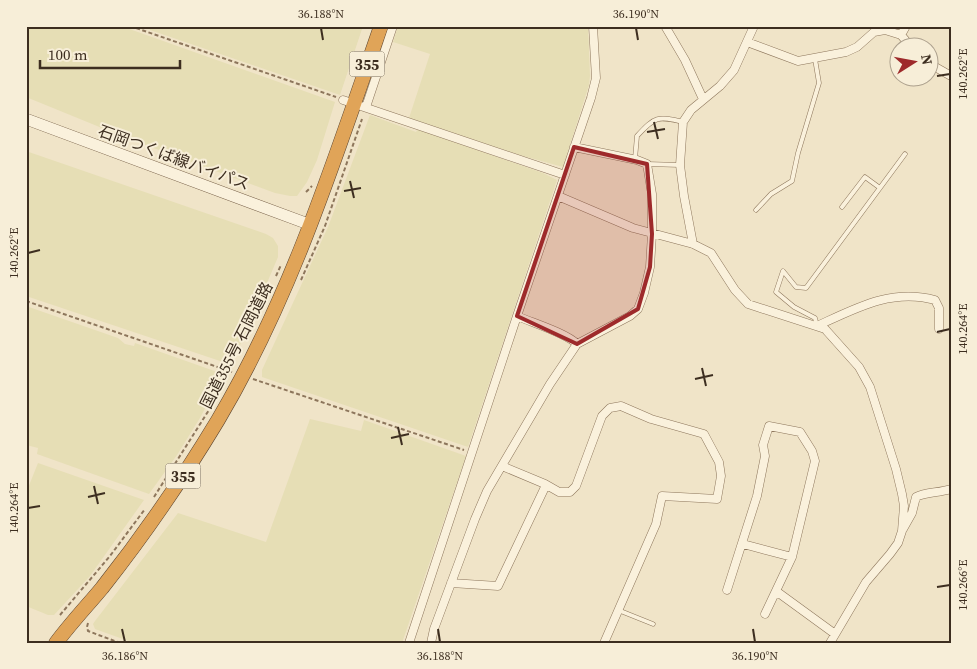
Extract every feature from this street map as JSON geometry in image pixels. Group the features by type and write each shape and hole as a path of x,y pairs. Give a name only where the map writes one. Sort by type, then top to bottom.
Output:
{"highway":[{"name":"国道355号 石岡道路","path":"56,643 102,588 168,498 218,420 243,375 280,299 311,225 381,26"}],"main road":[{"name":"石岡つくば線バイパス","path":"26,119 311,225"}],"street":[{"path":"393,26 354,103 564,176"},
{"path":"409,643 595,82 593,26"},
{"path":"664,26 685,60 703,99"},
{"path":"693,244 680,165 683,122 691,110 720,86 734,70 754,26"},
{"path":"901,35 906,26"},
{"path":"747,42 791,60 798,61 852,50 874,32 885,30 901,35 904,38"},
{"path":"940,70 951,76"},
{"path":"431,643 434,629 487,491 550,384 578,344 630,316 638,309 644,293 650,267 652,234 652,194 648,164 635,159 574,147"},
{"path":"558,196 634,228 693,244 711,253 735,290 748,304 825,329 859,367 870,387 902,494 904,506 902,531"},
{"path":"818,326 854,309 891,297 919,296 935,300 939,308 939,329"},
{"path":"516,316 549,329 578,344"},
{"path":"502,466 559,492 570,492 576,486 602,416 610,408 621,406 651,419 704,434 719,462 721,476 717,500 662,496 656,524 604,643"},
{"path":"727,590 757,496 765,456 763,445 769,426 800,432 812,451 814,461 792,557 765,614"},
{"path":"451,583 498,586 546,485"},
{"path":"830,643 866,582 898,543 912,513 916,497 922,494 935,494 951,489"},
{"path":"743,544 792,557"},
{"path":"776,590 834,634"}],"lane":[{"path":"756,210 771,194 792,181 798,153 820,84 815,59"},
{"path":"635,159 637,136 652,121 662,117 683,122"},
{"path":"818,326 815,318 794,307 776,292 783,271 796,287 806,288 905,154"},
{"path":"648,164 680,165"},
{"path":"842,207 865,177 880,188"},
{"path":"618,610 653,624"}],"path":[{"path":"130,26 354,103"},
{"path":"274,280 281,265"},
{"path":"26,301 471,452"},
{"path":"154,497 217,396"},
{"path":"60,615 110,556 148,505"}],"highlighted area":[{"path":"574,147 647,164 652,234 650,267 638,309 577,344 517,316"}],"shaded area":[{"path":"26,26 121,26 335,102 317,160 307,182 297,196 275,193 124,137 26,97"},
{"path":"149,26 363,26 340,95 150,30"},
{"path":"398,26 588,26 589,85 563,167 516,154 409,118 430,54 393,42"},
{"path":"370,115 416,132 418,129 543,173 557,180 468,447 262,377 262,370 328,227"},
{"path":"26,151 273,238 278,246 278,257 245,335 229,364 26,296"},
{"path":"26,306 118,338 125,344 134,346 135,343 223,374 200,418 177,455 149,494 37,454 38,448 26,445"},
{"path":"310,419 361,431 364,420 466,456 402,643 134,643 95,629 93,624 95,621 178,513 266,542"},
{"path":"38,463 144,500 90,576 54,615 48,615 26,606 26,493"}]}
